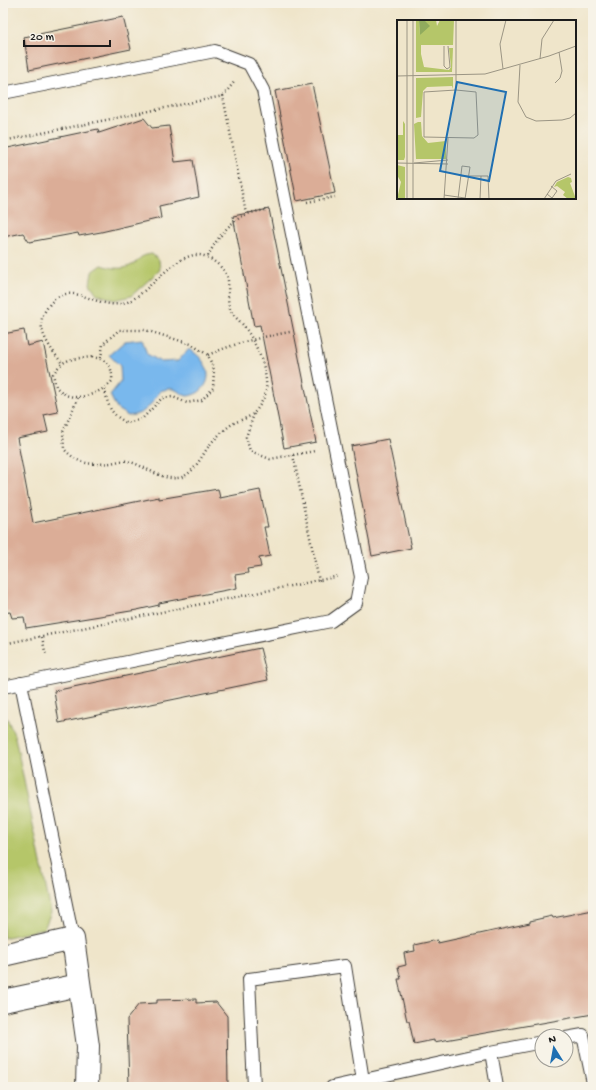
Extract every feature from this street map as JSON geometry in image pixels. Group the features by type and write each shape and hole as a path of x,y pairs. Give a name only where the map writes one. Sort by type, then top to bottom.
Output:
{"street":[{"path":"3,955 73,940 88,1046 87,1087"},
{"path":"3,1001 79,985"}],"lane":[{"path":"3,93 215,51 249,64 263,90 361,577 356,603 331,621 3,687"},
{"path":"21,684 73,940"},
{"path":"254,1087 249,979 345,966 364,1084"},
{"path":"574,1036 583,1034 593,1084"},
{"path":"332,1087 364,1084 492,1052 534,1044"},
{"path":"492,1052 497,1087"}],"path":[{"path":"3,141 223,96 246,214"},
{"path":"208,256 216,240 229,227 246,214 335,197"},
{"path":"62,362 49,347 43,331 43,315 51,301 63,294 80,294 111,305 125,303 140,295 180,259 194,255 208,256 220,266 228,277 227,293 230,310 252,339 264,370 266,391 254,414 246,437 250,451 270,459 293,456 335,447"},
{"path":"208,355 252,339 311,328"},
{"path":"101,358 103,344 119,330 145,330 191,344 208,355 214,370 213,388 202,400 187,403 173,397 162,398 142,419 127,423 114,416 107,402 105,390"},
{"path":"74,358 101,358 109,364 112,372 112,381 105,390 78,398 66,395 56,387 53,374 62,362 74,358"},
{"path":"78,398 62,432 64,449 74,460 94,465 125,461 143,466 163,477 182,476 198,464 214,439 232,424 254,414"},
{"path":"293,456 319,581"},
{"path":"3,644 345,575"},
{"path":"42,637 47,663"}],"green space":[{"path":"152,254 159,260 160,270 131,296 115,300 97,294 90,284 92,272 102,265 123,268 133,264 143,256"},
{"path":"3,717 7,718 15,737 51,912 44,929 3,938"}],"water":[{"path":"142,339 147,354 161,362 178,361 189,349 195,353 207,369 207,381 204,387 198,393 188,396 173,389 160,391 144,411 134,415 128,416 117,409 110,395 121,381 120,366 109,355 125,341"}],"building":[{"path":"123,17 131,49 29,70 24,37"},
{"path":"312,84 335,193 297,201 275,91"},
{"path":"144,118 152,128 169,126 175,162 193,160 199,197 159,206 161,218 101,232 79,236 78,233 29,242 23,233 3,237 3,149 98,129 99,133"},
{"path":"269,209 316,442 284,448 260,325 254,326 233,216"},
{"path":"24,330 27,346 43,342 58,412 44,415 48,432 17,438 33,523 159,497 159,499 218,489 220,498 260,490 268,527 264,527 270,556 259,558 261,567 247,569 248,573 235,575 237,588 159,603 159,605 137,610 26,628 24,617 12,618 10,612 3,613 3,334"},
{"path":"388,439 411,548 372,556 351,446"},
{"path":"260,648 268,680 59,723 54,691"},
{"path":"593,910 593,1014 434,1042 434,1040 414,1044 409,1021 407,1021 398,979 401,979 398,967 406,965 404,953 415,951 414,945 437,940 438,943 530,923 530,921 552,916 553,918"},
{"path":"196,999 196,1003 216,1002 227,1016 228,1087 129,1087 127,1019 139,1004 157,1003 157,1000"}]}
